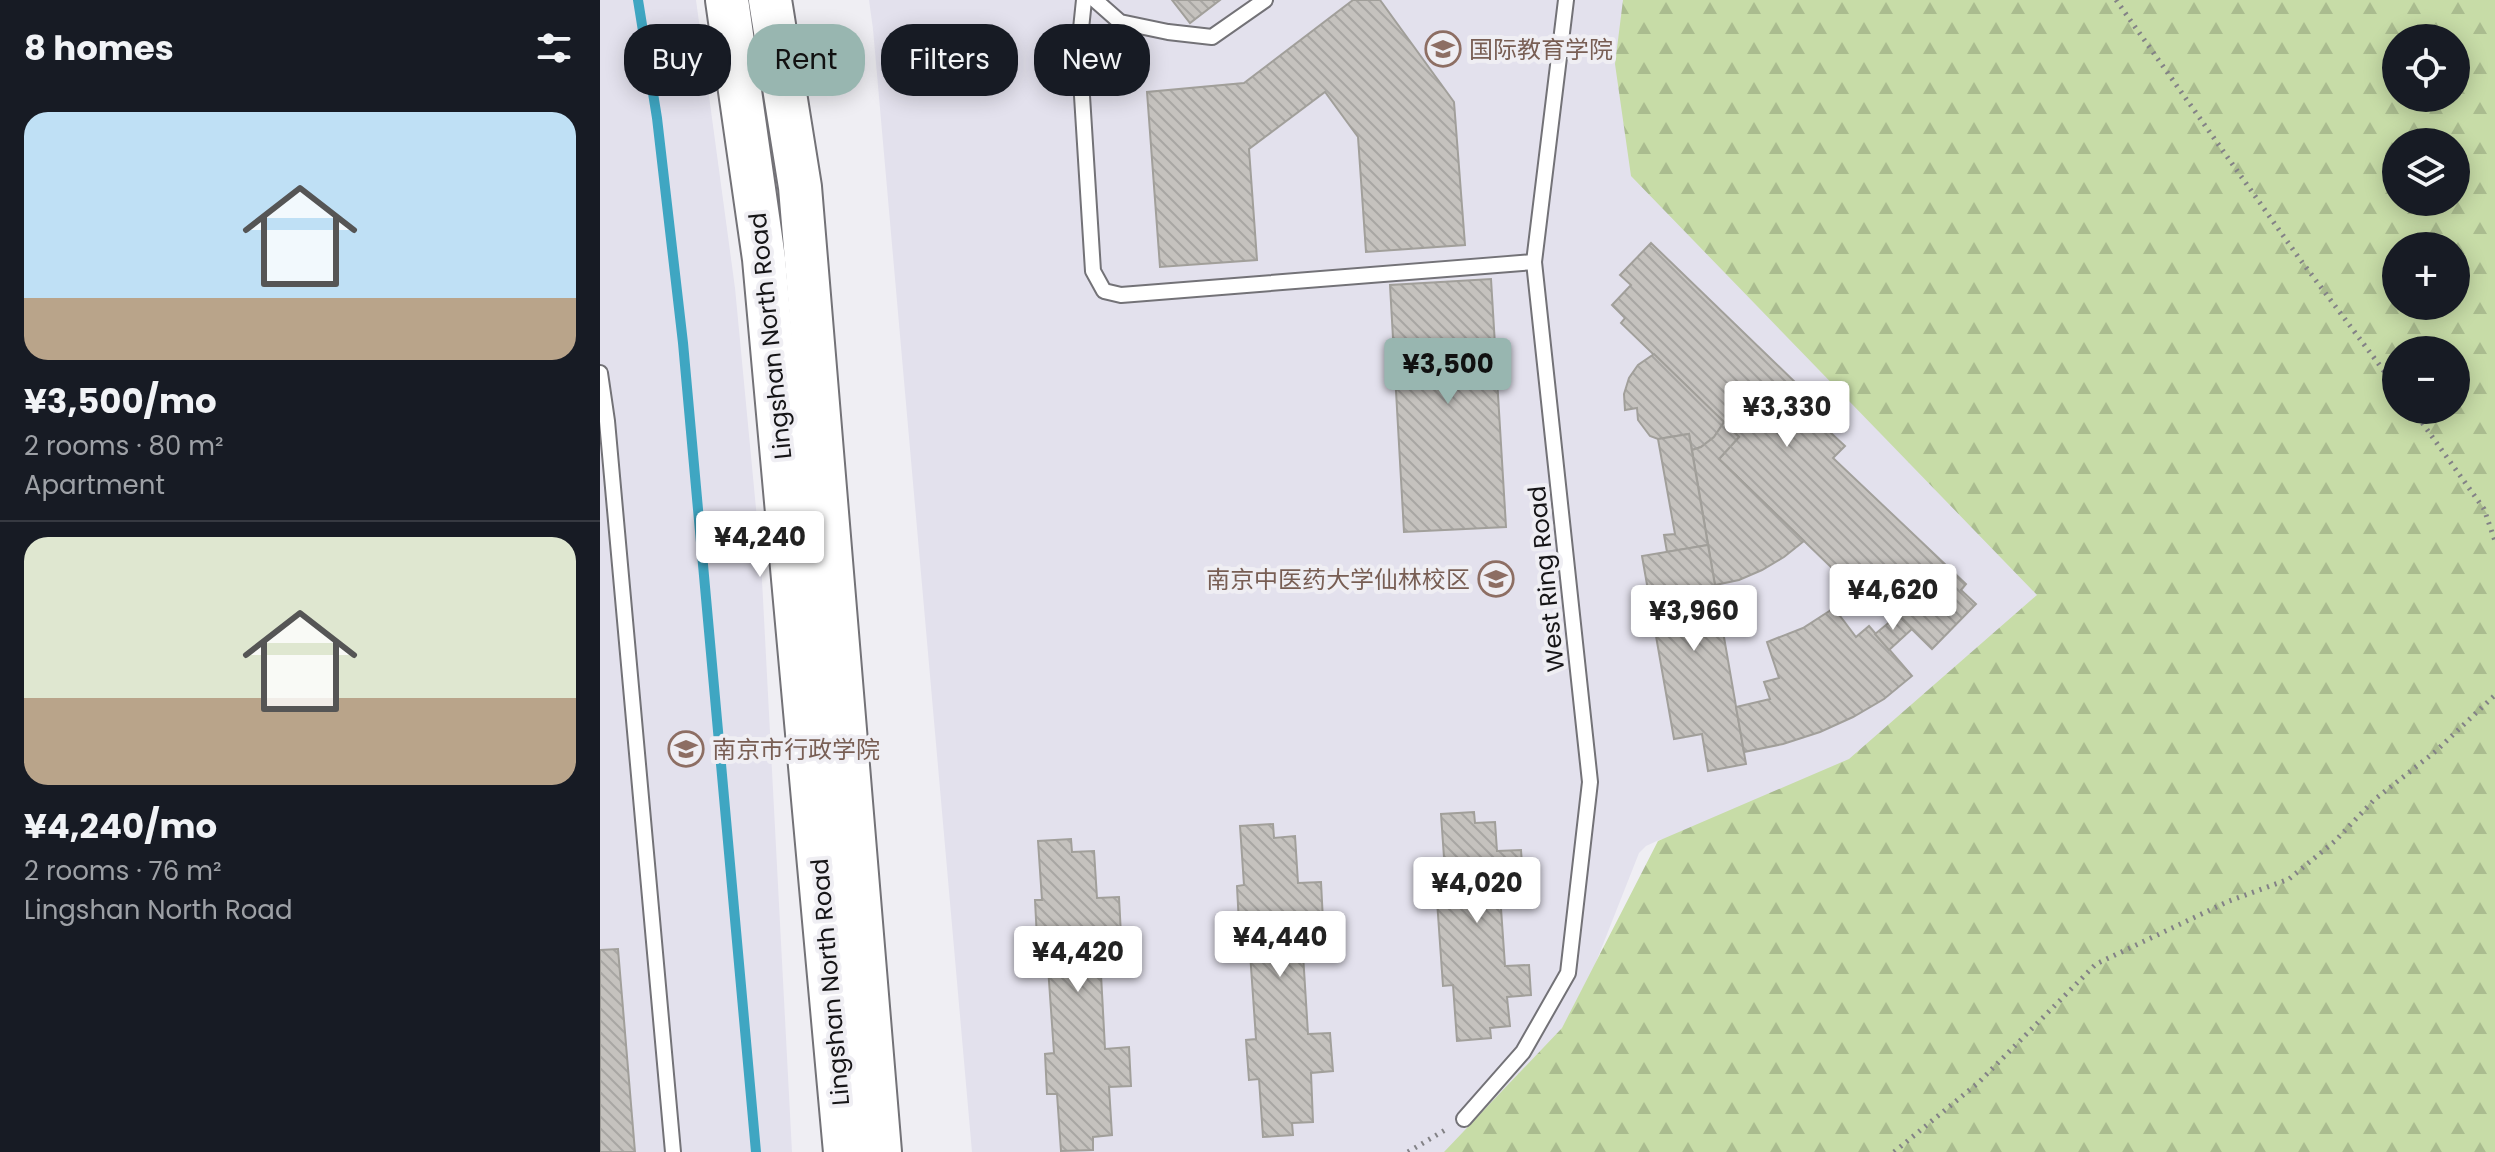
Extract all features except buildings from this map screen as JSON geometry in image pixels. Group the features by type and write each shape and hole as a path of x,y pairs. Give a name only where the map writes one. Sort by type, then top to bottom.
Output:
{"main road":[{"name":"Lingshan North Road","path":"727,0 764,259 845,1152"},
{"name":"Lingshan North Road","path":"770,0 800,187 880,1152"}],"lane":[{"path":"1084,0 1079,48 1093,271 1104,291 1121,295 1534,262"},
{"path":"1095,0 1120,22 1212,37 1265,0"},
{"name":"West Ring Road","path":"1464,1119 1523,1052 1568,973 1590,782 1534,262 1566,0"},
{"path":"600,373 673,1152"}],"path":[{"path":"2116,0 2299,258 2382,368"},
{"path":"2423,424 2484,509 2495,541"},
{"path":"1894,1152 1978,1083 2096,964 2229,901 2289,879 2335,841 2374,800 2436,751 2495,695"},
{"path":"1408,1152 1464,1119"}],"shaded area":[{"name":"南京市行政学院","path":"600,0 696,0 699,24 624,24 624,96 709,96 735,288 761,561 792,1152 600,1152"},
{"name":"南京中医药大学仙林校区","path":"869,0 1636,0 2067,573 1989,694 1752,819 1659,840 1646,846 1639,853 1585,990 1545,1058 1454,1152 972,1152"}],"green space":[{"path":"1623,0 2495,0 2495,1152 1444,1152 1562,1028 1658,841 1849,759 2037,595 1631,176 1615,64"}],"waterway":[{"path":"638,0 657,118 683,343 756,1152"}],"place":[{"name":"国际教育学院","path":"1443,49"},
{"name":"南京中医药大学仙林校区","path":"1496,579"},
{"name":"南京市行政学院","path":"686,749"}]}
